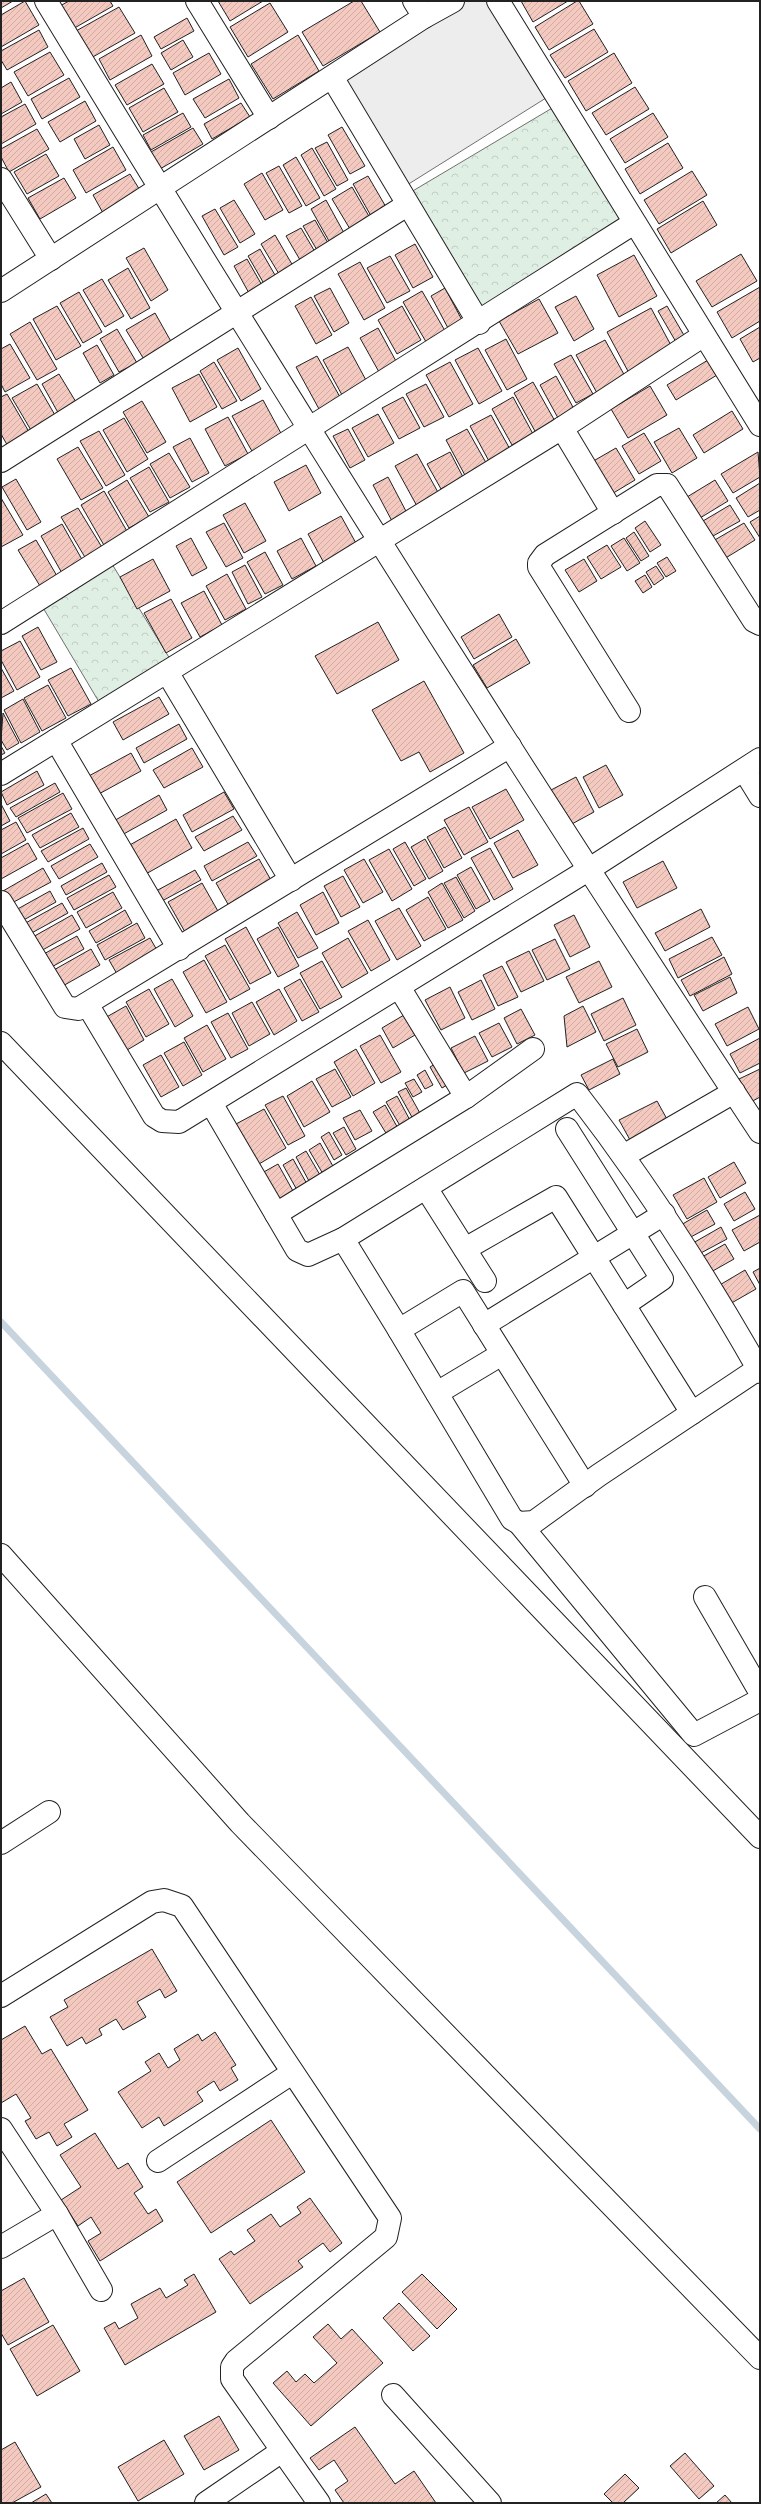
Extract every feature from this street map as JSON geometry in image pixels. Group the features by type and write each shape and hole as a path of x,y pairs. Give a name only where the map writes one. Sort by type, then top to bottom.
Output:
{"street":[{"path":"46,1 159,189 236,313 310,427 588,870 760,1132"},
{"path":"197,1 269,118"},
{"path":"1,291 332,77 419,9 453,1"},
{"path":"498,1 760,425"},
{"path":"332,77 407,205 479,323"},
{"path":"1,179 51,259"},
{"path":"1,461 407,205"},
{"path":"1,624 310,427 479,323 634,223"},
{"path":"1,774 562,428 704,335"},
{"path":"562,428 613,513"},
{"path":"628,711 539,567 539,563 545,555 657,485 667,485 754,621 760,624"},
{"path":"167,672 291,880"},
{"path":"56,740 180,949"},
{"path":"1,902 65,1007 74,1010 87,1004 180,949 510,746"},
{"path":"87,1004 154,1116 162,1120 180,1122 588,870 752,765 760,796"},
{"path":"400,987 466,1097"},
{"path":"1,1042 760,1837"},
{"path":"276,1214 466,1097 533,1049"},
{"path":"625,1155 734,1092"},
{"path":"211,1103 297,1250 302,1254 313,1254 343,1239 578,1094 625,1155 664,1214 759,1370 692,1413 534,1522 519,1522 512,1519 343,1239"},
{"path":"567,1129 662,1279 624,1305"},
{"path":"426,1188 485,1281"},
{"path":"465,1249 556,1197 692,1413"},
{"path":"484,1325 664,1214"},
{"path":"399,1330 463,1291 585,1486"},
{"path":"436,1393 502,1354"},
{"path":"519,1522 694,1735 760,1700"},
{"path":"1,1555 240,1823 760,2358"},
{"path":"705,1597 760,1692"},
{"path":"1,1843 49,1812"},
{"path":"1,1996 152,1902 164,1900 182,1906 390,2218 386,2237 236,2361 232,2367 232,2379 319,2503"},
{"path":"158,2161 292,2073"},
{"path":"1,2129 57,2214 101,2290"},
{"path":"1,2247 57,2214"},
{"path":"393,2395 490,2503"},
{"path":"206,2503 282,2451"}],"green space":[{"path":"559,104 630,222 482,310 411,192"},
{"path":"112,564 170,659 99,702 42,606"}],"shaded area":[{"path":"465,1 496,1 554,93 407,185 340,79"}],"building":[{"path":"1,1 13,1 1,8"},
{"path":"25,1 39,25 1,47 1,15"},
{"path":"69,1 110,1 113,6 71,30 58,7"},
{"path":"218,1 263,1 230,21"},
{"path":"354,1 361,1 380,32 323,66 302,32"},
{"path":"521,1 568,1 533,22"},
{"path":"579,1 593,24 549,50 535,27"},
{"path":"270,3 288,32 248,57 230,27"},
{"path":"119,7 135,33 91,58 76,31"},
{"path":"187,18 194,31 161,49 154,37"},
{"path":"594,29 608,52 565,78 550,55"},
{"path":"39,30 48,47 7,70 1,60 1,51"},
{"path":"141,35 152,56 110,80 99,59"},
{"path":"298,35 319,71 273,99 251,64"},
{"path":"183,40 193,57 171,70 161,53"},
{"path":"50,52 64,75 28,96 14,72"},
{"path":"209,53 221,74 185,95 173,73"},
{"path":"614,53 632,83 586,111 568,81"},
{"path":"152,64 164,84 127,105 115,85"},
{"path":"69,78 80,97 42,119 31,99"},
{"path":"229,79 239,98 205,118 193,99"},
{"path":"11,82 22,102 1,114 1,88"},
{"path":"635,87 649,109 606,135 592,113"},
{"path":"164,88 178,112 143,132 129,108"},
{"path":"85,101 96,121 60,142 48,122"},
{"path":"241,103 250,117 212,139 204,124"},
{"path":"25,104 36,124 1,144 1,117"},
{"path":"183,113 191,127 151,150 143,135"},
{"path":"653,113 668,137 625,163 610,139"},
{"path":"99,125 110,145 85,159 74,139"},
{"path":"342,127 365,166 350,174 328,135"},
{"path":"193,128 203,144 160,169 151,152"},
{"path":"37,129 49,149 9,172 1,157 1,149"},
{"path":"327,142 348,180 337,186 315,148"},
{"path":"668,143 683,168 640,194 625,169"},
{"path":"113,147 126,170 86,193 73,170"},
{"path":"312,148 336,189 324,196 301,155"},
{"path":"46,154 59,176 27,194 14,172"},
{"path":"296,157 320,198 306,206 283,165"},
{"path":"279,166 302,206 289,213 266,173"},
{"path":"692,171 707,195 659,224 644,200"},
{"path":"262,173 283,210 265,220 244,184"},
{"path":"130,174 141,192 103,213 93,195"},
{"path":"368,176 386,207 371,216 353,184"},
{"path":"64,178 76,198 40,219 28,198"},
{"path":"352,187 370,218 350,229 332,199"},
{"path":"234,200 255,234 240,243 220,208"},
{"path":"326,200 344,233 329,241 311,209"},
{"path":"703,201 717,225 671,253 657,229"},
{"path":"215,209 238,247 224,255 202,216"},
{"path":"315,220 332,250 321,257 303,226"},
{"path":"301,228 318,257 303,265 286,236"},
{"path":"275,235 293,266 279,274 261,244"},
{"path":"415,244 433,277 413,288 395,255"},
{"path":"144,248 168,290 151,301 126,258"},
{"path":"260,249 279,282 267,289 248,256"},
{"path":"741,254 757,281 712,307 696,281"},
{"path":"634,255 657,296 619,317 597,275"},
{"path":"390,256 410,291 387,303 367,268"},
{"path":"247,259 263,287 250,295 234,266"},
{"path":"360,262 385,308 364,320 338,274"},
{"path":"128,268 150,308 131,319 108,280"},
{"path":"102,279 124,316 105,327 83,290"},
{"path":"760,287 760,321 732,338 717,312"},
{"path":"330,288 349,323 334,332 314,296"},
{"path":"445,288 463,322 449,330 431,296"},
{"path":"422,291 448,336 429,347 403,302"},
{"path":"79,292 102,332 83,343 60,303"},
{"path":"576,296 594,329 574,341 555,307"},
{"path":"311,297 332,335 316,344 295,306"},
{"path":"539,299 558,333 518,354 499,321"},
{"path":"57,306 81,346 56,360 33,319"},
{"path":"402,306 421,340 397,354 378,320"},
{"path":"667,306 685,337 676,342 658,311"},
{"path":"651,308 674,351 630,375 607,332"},
{"path":"155,313 173,345 145,361 126,330"},
{"path":"30,322 57,369 37,380 10,334"},
{"path":"760,327 760,358 753,362 740,339"},
{"path":"378,328 397,363 379,372 360,338"},
{"path":"117,329 137,363 119,372 100,339"},
{"path":"506,339 527,379 507,390 485,350"},
{"path":"605,340 626,378 597,393 576,355"},
{"path":"10,344 30,378 5,392 1,384 1,349"},
{"path":"97,345 114,375 100,383 83,353"},
{"path":"348,347 367,382 342,395 323,360"},
{"path":"238,348 261,389 241,401 217,360"},
{"path":"478,348 502,391 479,404 455,360"},
{"path":"571,355 593,394 576,403 554,364"},
{"path":"317,356 340,397 319,409 296,367"},
{"path":"708,360 717,375 676,400 667,385"},
{"path":"214,362 237,401 222,409 200,371"},
{"path":"450,362 473,404 449,417 426,375"},
{"path":"59,374 79,407 61,418 42,384"},
{"path":"199,374 217,407 190,422 172,388"},
{"path":"556,376 574,409 558,418 540,385"},
{"path":"533,382 556,423 536,433 514,393"},
{"path":"37,384 59,422 35,437 12,398"},
{"path":"426,384 444,417 424,427 406,394"},
{"path":"650,386 667,415 628,438 611,409"},
{"path":"7,394 32,437 10,450 1,434 1,397"},
{"path":"403,397 420,428 399,439 382,408"},
{"path":"513,397 533,434 512,445 492,409"},
{"path":"263,400 283,437 253,453 232,416"},
{"path":"142,401 166,442 147,453 123,412"},
{"path":"732,411 743,429 704,453 693,435"},
{"path":"378,414 394,443 368,457 352,428"},
{"path":"491,415 511,451 490,463 470,426"},
{"path":"228,417 248,454 225,466 205,429"},
{"path":"124,418 148,459 127,472 103,430"},
{"path":"679,428 697,458 672,473 654,442"},
{"path":"348,429 365,460 350,468 333,436"},
{"path":"467,429 489,468 467,479 446,440"},
{"path":"99,431 125,475 106,486 80,441"},
{"path":"644,433 661,461 639,474 622,446"},
{"path":"190,438 209,473 192,482 173,447"},
{"path":"78,447 103,488 81,500 57,459"},
{"path":"616,448 635,480 610,495 590,463"},
{"path":"450,452 463,477 441,489 427,464"},
{"path":"758,452 760,477 733,493 721,474"},
{"path":"169,453 190,487 170,498 150,464"},
{"path":"417,454 440,496 418,508 395,466"},
{"path":"306,465 321,493 289,511 274,482"},
{"path":"149,467 169,502 150,512 130,478"},
{"path":"388,477 408,515 393,523 373,485"},
{"path":"16,479 41,522 27,530 2,487"},
{"path":"127,480 149,517 129,528 108,492"},
{"path":"715,480 728,501 700,518 687,497"},
{"path":"760,483 760,510 748,517 736,498"},
{"path":"104,491 128,533 105,547 81,505"},
{"path":"1,498 23,535 1,547"},
{"path":"245,503 266,541 244,553 223,515"},
{"path":"730,505 740,521 713,536 703,521"},
{"path":"78,508 103,549 86,559 61,517"},
{"path":"341,516 357,545 324,563 308,534"},
{"path":"760,516 760,538 750,522"},
{"path":"645,521 661,545 650,552 635,528"},
{"path":"224,523 243,558 226,567 206,532"},
{"path":"744,523 755,540 724,559 713,541"},
{"path":"62,524 84,563 63,575 41,536"},
{"path":"634,532 649,556 641,561 626,538"},
{"path":"191,538 207,568 192,576 176,546"},
{"path":"301,538 316,566 292,579 277,551"},
{"path":"624,538 640,563 627,571 611,546"},
{"path":"36,540 57,576 40,586 18,550"},
{"path":"607,545 621,567 601,579 587,557"},
{"path":"265,552 283,585 265,594 247,562"},
{"path":"667,557 676,571 666,577 657,563"},
{"path":"153,559 170,591 137,609 120,577"},
{"path":"584,559 597,581 579,592 565,570"},
{"path":"245,565 262,597 248,604 232,572"},
{"path":"656,566 664,578 654,585 646,572"},
{"path":"227,574 246,609 225,620 206,586"},
{"path":"645,575 652,587 643,593 635,581"},
{"path":"204,591 222,625 200,637 181,603"},
{"path":"171,599 192,638 166,653 144,613"},
{"path":"499,614 512,637 474,659 461,637"},
{"path":"378,622 399,660 337,694 315,656"},
{"path":"38,627 57,662 41,670 22,636"},
{"path":"516,639 530,663 487,688 473,665"},
{"path":"20,641 40,677 17,690 1,660 1,651"},
{"path":"1,668 14,691 1,698"},
{"path":"71,668 91,704 68,716 48,680"},
{"path":"424,681 464,753 430,772 419,752 401,761 372,710"},
{"path":"48,685 66,718 42,731 24,698"},
{"path":"159,697 169,714 123,740 113,722"},
{"path":"23,699 40,732 21,743 4,710"},
{"path":"3,713 19,743 7,750 1,740"},
{"path":"179,724 187,739 144,763 136,748"},
{"path":"1,746 5,753 1,755"},
{"path":"192,748 203,767 164,788 153,770"},
{"path":"131,753 141,771 97,795 87,777"},
{"path":"606,765 623,795 599,808 583,777"},
{"path":"37,771 44,785 7,805 1,792"},
{"path":"576,777 594,812 570,825 551,790"},
{"path":"55,783 60,792 16,817 10,808"},
{"path":"506,789 524,820 490,839 472,807"},
{"path":"224,792 234,809 192,832 183,815"},
{"path":"63,793 72,809 27,833 18,818"},
{"path":"159,795 167,810 120,836 112,822"},
{"path":"1,804 10,821 1,826"},
{"path":"469,807 488,842 464,855 444,820"},
{"path":"71,813 79,827 40,848 32,835"},
{"path":"233,816 242,830 204,851 195,837"},
{"path":"176,819 192,848 144,875 128,846"},
{"path":"16,822 26,840 1,854 1,830"},
{"path":"445,827 462,858 444,868 427,837"},
{"path":"83,828 89,839 48,862 41,851"},
{"path":"518,830 538,865 513,878 494,843"},
{"path":"425,839 443,871 429,879 411,847"},
{"path":"248,842 257,856 212,881 204,866"},
{"path":"405,842 426,879 414,886 393,849"},
{"path":"28,843 37,859 1,879 1,858"},
{"path":"90,844 98,857 59,879 51,866"},
{"path":"490,848 513,889 494,900 471,858"},
{"path":"389,849 412,889 392,901 369,860"},
{"path":"259,859 272,882 229,906 216,883"},
{"path":"364,859 383,892 363,903 344,870"},
{"path":"663,861 677,888 637,908 623,882"},
{"path":"102,863 107,872 66,895 61,886"},
{"path":"471,867 490,901 476,909 457,875"},
{"path":"43,868 51,882 10,904 3,891"},
{"path":"195,870 201,880 162,901 156,891"},
{"path":"109,875 116,887 74,910 67,898"},
{"path":"343,876 360,907 341,917 324,886"},
{"path":"456,877 475,911 464,918 444,883"},
{"path":"202,883 219,913 185,932 168,902"},
{"path":"442,883 463,920 448,928 428,892"},
{"path":"50,891 56,902 20,922 14,911"},
{"path":"113,892 122,908 86,928 77,912"},
{"path":"323,892 339,923 316,935 300,905"},
{"path":"428,897 446,929 424,941 406,910"},
{"path":"62,903 68,913 28,935 22,925"},
{"path":"399,908 421,946 397,960 375,921"},
{"path":"701,909 710,927 665,951 655,933"},
{"path":"125,910 132,923 96,943 89,931"},
{"path":"297,912 318,948 298,958 278,923"},
{"path":"72,915 80,929 39,952 31,938"},
{"path":"574,915 590,947 570,957 554,925"},
{"path":"368,920 390,960 371,971 348,931"},
{"path":"137,923 145,938 105,960 97,945"},
{"path":"246,927 271,973 250,984 225,939"},
{"path":"278,927 299,966 278,977 257,939"},
{"path":"77,936 84,949 48,969 40,956"},
{"path":"712,937 722,955 678,978 669,959"},
{"path":"150,938 158,952 117,974 109,960"},
{"path":"348,938 368,973 342,988 322,953"},
{"path":"555,939 570,969 547,980 532,950"},
{"path":"225,945 250,989 230,1000 205,956"},
{"path":"91,949 100,965 61,987 52,971"},
{"path":"529,951 544,981 521,992 506,962"},
{"path":"724,957 732,974 690,996 681,980"},
{"path":"204,960 227,1002 206,1013 183,972"},
{"path":"322,961 342,997 320,1009 300,973"},
{"path":"599,961 612,987 579,1003 566,977"},
{"path":"502,966 518,997 498,1006 483,975"},
{"path":"730,977 737,993 703,1011 694,995"},
{"path":"172,979 193,1016 175,1027 154,989"},
{"path":"300,979 319,1012 302,1021 284,988"},
{"path":"481,980 495,1009 472,1020 458,992"},
{"path":"450,987 465,1018 441,1030 425,1000"},
{"path":"149,989 169,1024 146,1037 126,1002"},
{"path":"279,989 297,1021 274,1035 256,1002"},
{"path":"623,998 636,1025 604,1041 591,1014"},
{"path":"252,1002 270,1034 249,1046 232,1013"},
{"path":"126,1006 144,1040 122,1053 103,1019"},
{"path":"583,1006 596,1032 567,1047 564,1016"},
{"path":"748,1007 759,1029 727,1046 715,1024"},
{"path":"521,1009 535,1035 517,1044 504,1018"},
{"path":"228,1013 248,1049 231,1058 211,1022"},
{"path":"404,1015 415,1035 393,1048 382,1028"},
{"path":"499,1023 512,1047 492,1057 479,1033"},
{"path":"207,1025 226,1059 203,1072 184,1038"},
{"path":"637,1029 648,1052 618,1067 606,1044"},
{"path":"380,1035 401,1072 381,1083 360,1046"},
{"path":"475,1036 488,1061 464,1073 451,1048"},
{"path":"760,1038 760,1063 740,1073 730,1054"},
{"path":"184,1042 202,1075 183,1086 164,1053"},
{"path":"356,1049 375,1083 353,1096 334,1062"},
{"path":"161,1055 179,1087 161,1097 143,1065"},
{"path":"613,1059 620,1074 589,1090 581,1075"},
{"path":"442,1060 454,1081 442,1088 430,1067"},
{"path":"335,1069 351,1097 332,1107 316,1079"},
{"path":"760,1069 760,1097 751,1102 739,1079"},
{"path":"425,1070 433,1085 425,1089 417,1075"},
{"path":"414,1079 422,1092 413,1097 405,1083"},
{"path":"312,1081 330,1112 304,1127 287,1096"},
{"path":"406,1088 421,1115 413,1119 398,1092"},
{"path":"283,1096 305,1136 288,1145 265,1105"},
{"path":"397,1096 412,1124 402,1129 386,1102"},
{"path":"657,1101 668,1121 630,1140 619,1120"},
{"path":"385,1105 400,1132 389,1138 373,1112"},
{"path":"264,1109 286,1148 259,1164 236,1124"},
{"path":"360,1110 372,1131 355,1140 343,1118"},
{"path":"344,1127 356,1149 346,1155 333,1133"},
{"path":"329,1132 342,1155 334,1160 321,1137"},
{"path":"320,1143 334,1168 323,1174 309,1150"},
{"path":"306,1151 320,1175 309,1181 296,1157"},
{"path":"293,1159 307,1184 297,1190 283,1165"},
{"path":"734,1162 746,1183 720,1198 708,1177"},
{"path":"278,1164 293,1191 278,1200 262,1173"},
{"path":"704,1178 717,1202 687,1219 673,1195"},
{"path":"745,1192 755,1209 734,1221 724,1204"},
{"path":"707,1210 715,1224 687,1239 679,1226"},
{"path":"760,1215 760,1242 744,1251 732,1230"},
{"path":"721,1227 727,1239 699,1254 693,1243"},
{"path":"725,1244 734,1259 711,1272 702,1257"},
{"path":"760,1268 760,1285 753,1272"},
{"path":"745,1270 756,1289 728,1305 718,1286"},
{"path":"152,1949 177,1991 165,1998 160,1989 137,2002 146,2017 123,2030 116,2019 99,2029 102,2035 86,2044 82,2037 67,2046 50,2017 68,2007 64,2000"},
{"path":"25,2026 42,2054 51,2049 88,2110 64,2124 72,2137 57,2146 49,2132 36,2139 25,2121 31,2118 16,2094 1,2103 1,2040"},
{"path":"215,2032 236,2065 231,2068 238,2080 220,2091 214,2081 197,2092 203,2101 164,2126 159,2117 142,2128 118,2092 151,2071 145,2062 159,2053 168,2068 180,2060 174,2049 198,2034 202,2041"},
{"path":"271,2120 305,2172 211,2233 177,2182"},
{"path":"95,2133 118,2169 128,2163 143,2187 134,2193 148,2214 156,2209 163,2221 100,2261 88,2241 101,2233 91,2217 78,2226 61,2200 81,2187 60,2155"},
{"path":"310,2198 342,2243 330,2252 323,2243 298,2261 303,2267 250,2304 219,2259 231,2251 234,2255 255,2241 247,2230 271,2214 280,2227 301,2213 297,2207"},
{"path":"194,2274 216,2312 125,2365 104,2328 115,2322 119,2329 138,2318 131,2304 160,2288 166,2298 188,2285 184,2280"},
{"path":"422,2274 457,2309 437,2329 402,2292"},
{"path":"24,2278 49,2322 8,2345 1,2333 1,2291"},
{"path":"399,2303 430,2336 413,2351 383,2318"},
{"path":"328,2324 341,2339 352,2329 383,2363 311,2426 273,2383 287,2371 296,2382 305,2374 314,2383 337,2363 313,2337"},
{"path":"53,2325 80,2371 37,2396 10,2349"},
{"path":"219,2416 239,2450 204,2470 184,2436"},
{"path":"355,2427 395,2484 414,2471 436,2503 344,2503 335,2490 348,2481 334,2460 319,2470 310,2458"},
{"path":"164,2440 184,2474 138,2501 118,2467"},
{"path":"15,2442 41,2487 12,2503 1,2503 1,2450"},
{"path":"685,2453 714,2486 699,2499 670,2466"},
{"path":"625,2474 639,2488 623,2503 613,2503 604,2494"},
{"path":"46,2494 52,2503 31,2503"},
{"path":"725,2495 732,2503 716,2503"}],"waterway":[{"path":"1,1322 760,2129"}]}
